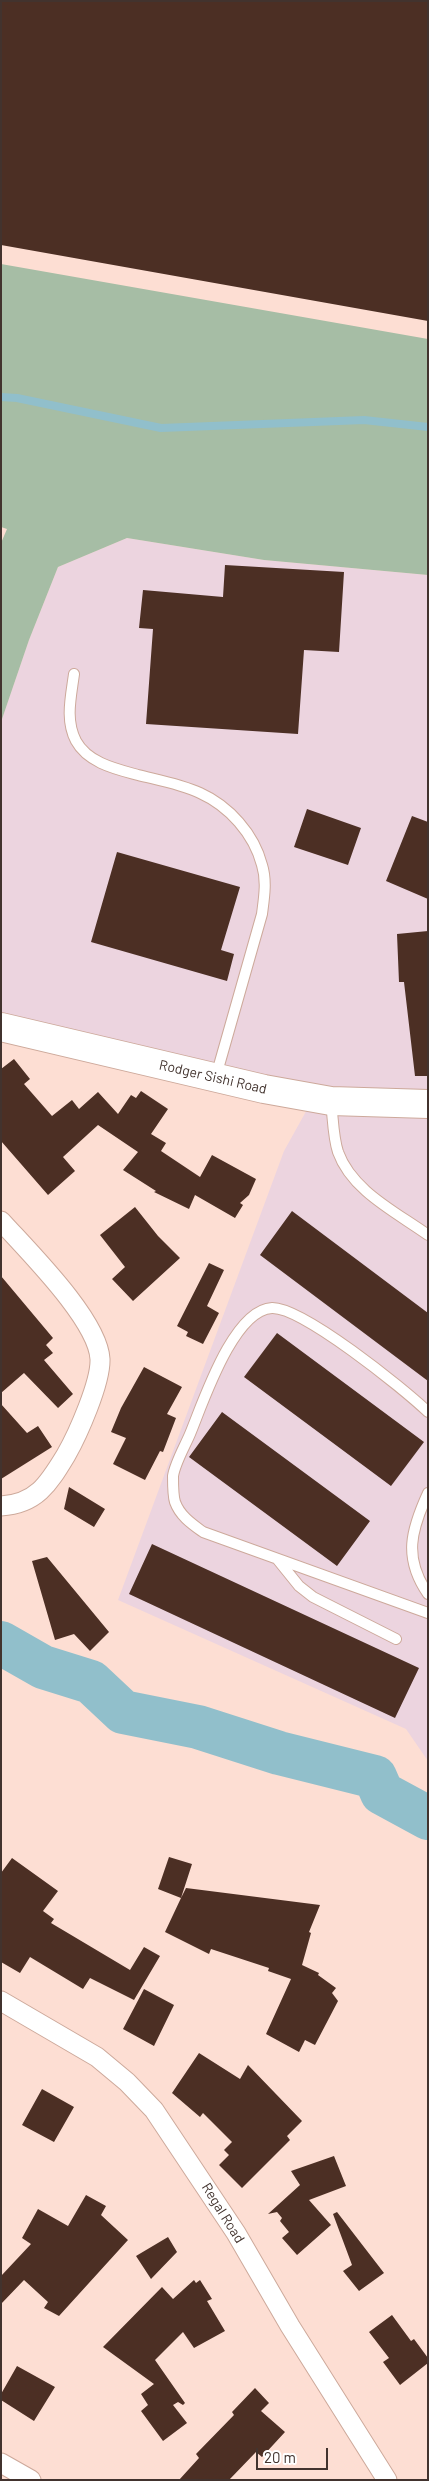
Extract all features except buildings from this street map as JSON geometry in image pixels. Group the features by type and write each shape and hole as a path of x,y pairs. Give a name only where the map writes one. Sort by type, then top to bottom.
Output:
{"street":[{"name":"Rodger Sishi Road","path":"1,1027 215,1079 331,1101 428,1104"},
{"path":"1,1221 86,1320 100,1359 96,1379 76,1438 51,1480 33,1497 16,1505 1,1506"},
{"name":"Regal Road","path":"1,2001 97,2057 127,2082 154,2110 236,2233 290,2326 387,2480"},
{"path":"1,2463 31,2480"}],"lane":[{"path":"74,674 69,720 77,742 92,757 107,767 199,793 230,812 249,836 262,865 265,889 262,914 215,1079"},
{"path":"331,1101 337,1150 347,1172 364,1189 428,1235"},
{"path":"428,1412 318,1326 288,1310 272,1308 261,1311 240,1330 222,1356 173,1475 175,1502 185,1518 203,1532 428,1613"},
{"path":"428,1493 412,1535 412,1561 420,1582 428,1594"},
{"path":"277,1559 299,1586 312,1597 396,1639"}],"shaded area":[{"path":"127,538 264,560 428,575 428,1761 406,1729 118,1600 284,1151 314,1097 1,1025 1,722 29,640 58,567"}],"green space":[{"path":"1,264 428,339 428,575 264,560 127,538 58,567 29,640 1,722 1,543 7,529 1,527"}],"waterway":[{"path":"1,397 17,398 161,428 364,420 428,427"},
{"path":"1,1643 43,1667 91,1682 123,1712 198,1727 279,1753 375,1777 382,1793 428,1818"}]}
